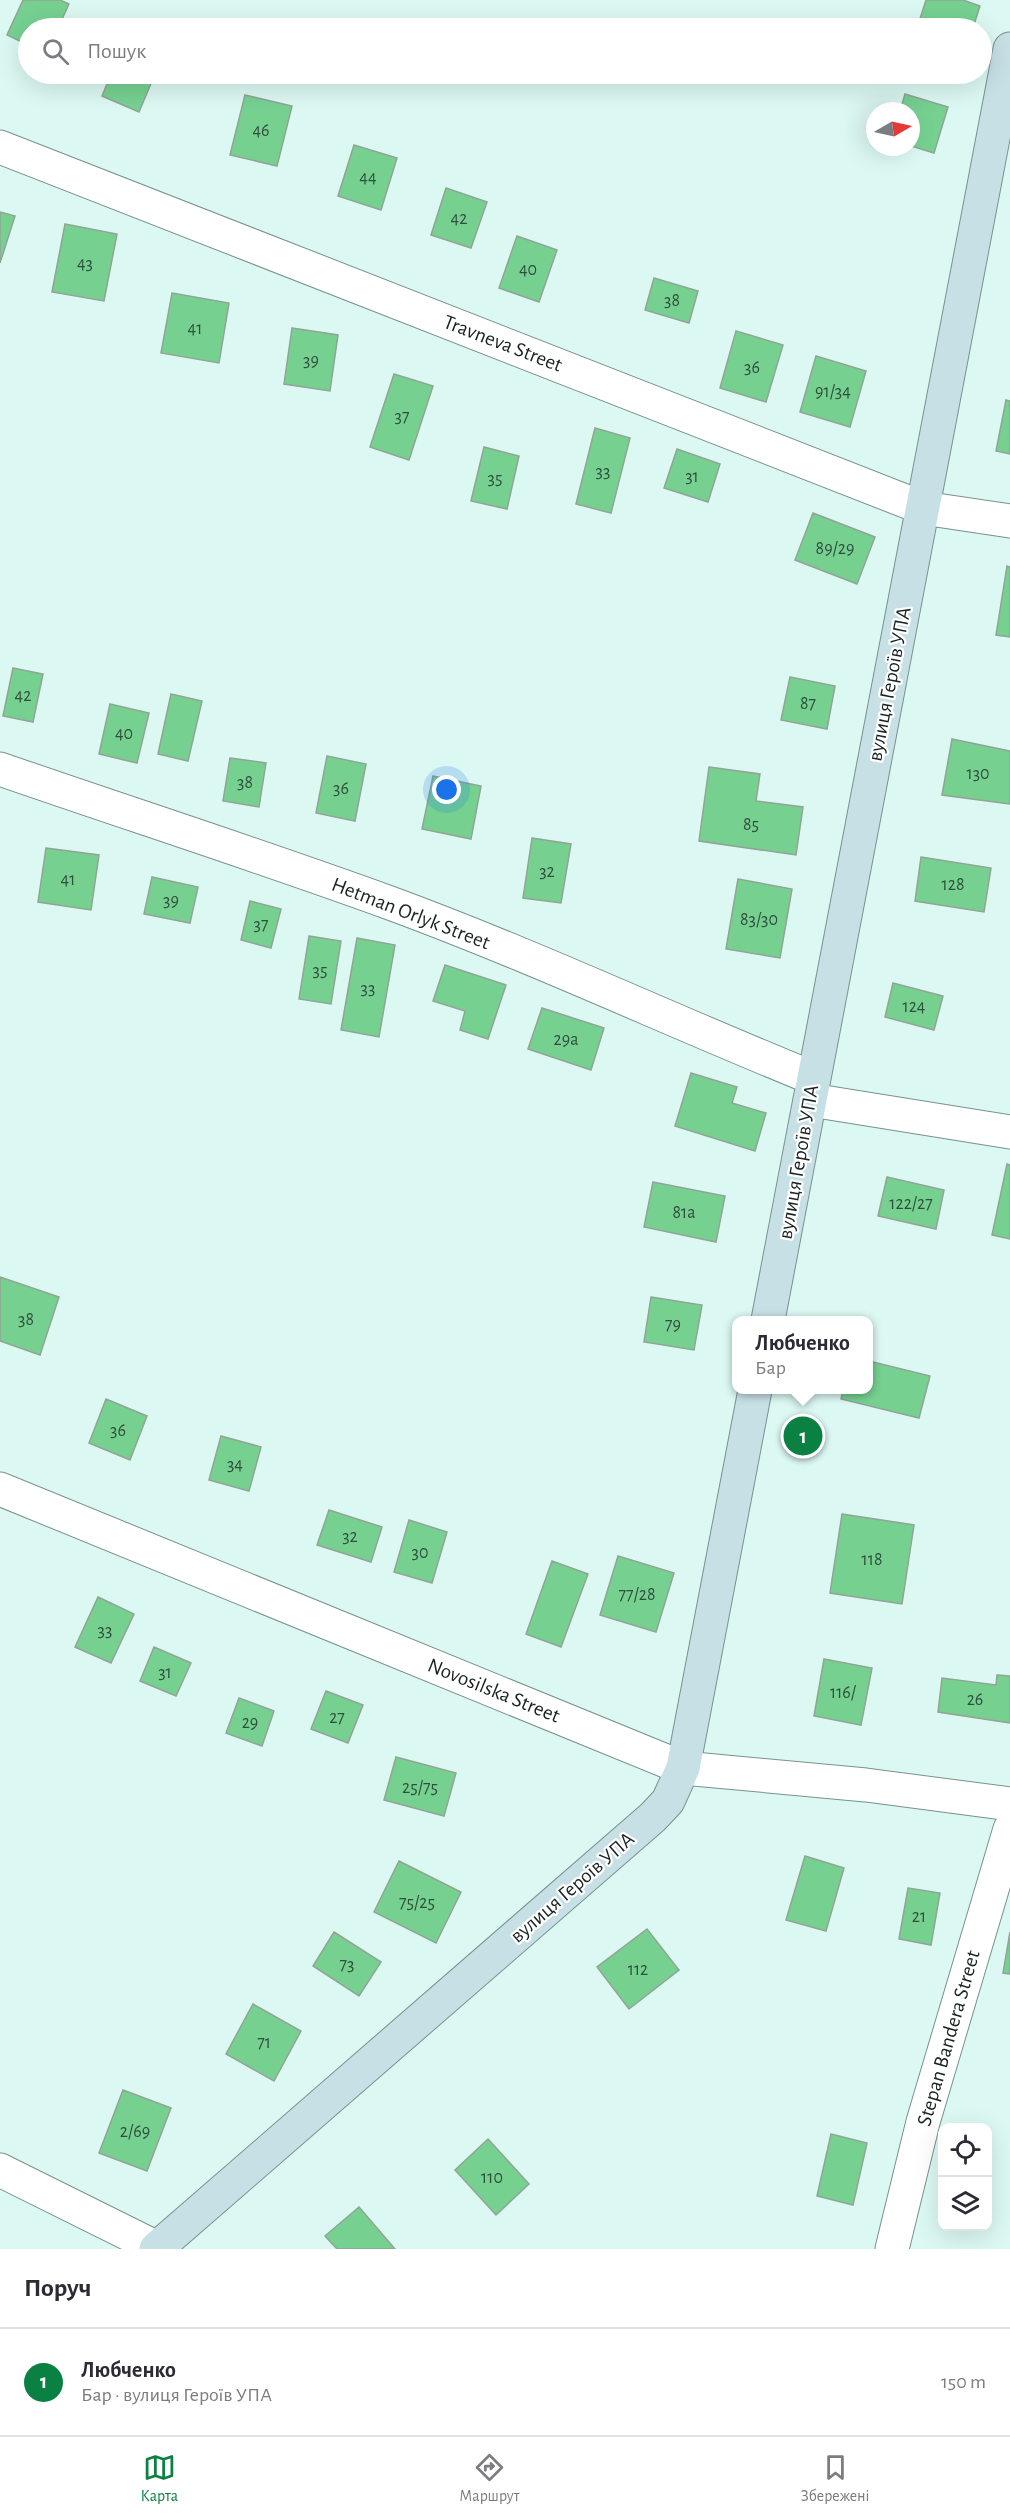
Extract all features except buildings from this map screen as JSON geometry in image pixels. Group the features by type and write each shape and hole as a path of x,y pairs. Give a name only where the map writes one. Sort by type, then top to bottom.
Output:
{"street":[{"name":"вулиця Героїв УПА","path":"769,1316 1010,48"},
{"name":"Travneva Street","path":"0,147 923,508 1010,521"},
{"name":"Hetman Orlyk Street","path":"0,769 391,904 618,994 727,1043 812,1089 1010,1132"},
{"name":"вулиця Героїв УПА","path":"157,2248 653,1817 668,1801 683,1768 754,1394"},
{"name":"Novosilska Street","path":"0,1489 683,1768 866,1785 1010,1804"},
{"name":"Stepan Bandera Street","path":"892,2249 923,2122 1010,1829"},
{"path":"0,2170 157,2248"}],"place":[{"name":"Любченко","path":"803,1436"}]}
